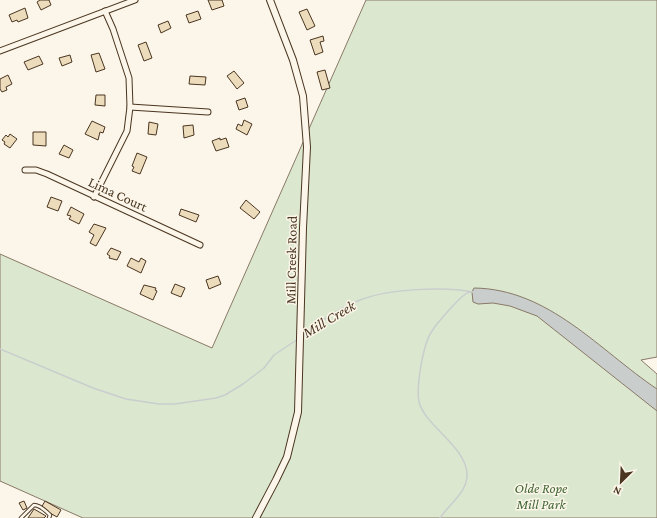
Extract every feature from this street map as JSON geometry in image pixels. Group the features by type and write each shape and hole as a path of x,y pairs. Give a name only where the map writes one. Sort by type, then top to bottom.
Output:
{"street":[{"path":"0,51 135,0"},
{"name":"Mill Creek Road","path":"256,518 287,457 298,412 303,228 307,147 306,117 303,96 293,60 270,0"},
{"path":"94,197 127,131 130,107 129,78 113,29 105,11"},
{"path":"130,107 208,112"},
{"name":"Lima Court","path":"25,170 36,170 47,174 200,245"}],"lane":[{"path":"21,518 34,505 36,505 48,513 49,518"}],"green space":[{"name":"Olde Rope Mill Park","path":"366,0 657,0 657,357 641,360 657,374 657,518 83,518 0,481 0,254 212,348"}],"shaded area":[{"path":"474,288 501,291 526,299 550,310 572,324 657,389 657,411 537,316 510,306 493,303 478,304 473,302 472,292"}],"building":[{"path":"40,0 49,0 51,5 41,10 37,2"},
{"path":"208,0 222,0 224,6 212,10"},
{"path":"25,8 28,18 18,22 17,20 12,22 9,15"},
{"path":"307,9 315,26 307,30 299,12"},
{"path":"198,11 201,19 189,23 186,15"},
{"path":"168,21 171,28 161,33 158,25"},
{"path":"323,36 324,41 320,42 323,52 315,55 310,40"},
{"path":"146,42 152,58 144,61 138,45"},
{"path":"99,53 105,69 96,72 91,55"},
{"path":"70,55 72,62 62,66 59,58"},
{"path":"39,56 43,64 28,70 24,62"},
{"path":"325,70 330,88 322,90 317,72"},
{"path":"234,71 244,83 237,89 227,76"},
{"path":"8,75 12,84 6,87 7,90 2,92 0,89 0,79"},
{"path":"190,76 206,77 205,85 189,84"},
{"path":"96,95 105,95 105,106 95,105"},
{"path":"245,98 248,107 239,110 236,101"},
{"path":"244,120 252,124 247,135 236,129 238,124 242,126"},
{"path":"92,121 105,127 103,133 100,132 98,140 85,134"},
{"path":"149,122 158,124 156,135 148,134"},
{"path":"193,125 194,135 184,138 183,126"},
{"path":"33,132 46,132 46,146 33,145"},
{"path":"10,134 17,139 10,148 4,144 5,142 2,140 6,135 8,137"},
{"path":"220,138 220,140 226,138 229,147 216,151 212,141"},
{"path":"64,145 73,150 69,158 59,154"},
{"path":"137,153 147,157 140,174 132,171 134,167 132,166"},
{"path":"51,197 62,201 58,211 47,207"},
{"path":"246,200 260,212 254,219 240,208"},
{"path":"71,207 84,214 79,224 69,219 71,216 67,215"},
{"path":"181,209 199,215 196,222 179,215"},
{"path":"94,224 106,228 96,246 90,243 94,235 89,232"},
{"path":"111,248 121,252 117,260 109,258 110,256 107,254"},
{"path":"131,258 139,262 141,258 146,261 141,273 127,266"},
{"path":"218,276 221,284 209,289 206,280"},
{"path":"175,284 185,288 181,297 171,293"},
{"path":"144,285 156,288 155,290 157,291 153,300 140,294"},
{"path":"24,501 27,508 23,510 19,503"},
{"path":"45,501 61,510 57,517 41,508"},
{"path":"34,509 46,516 44,518 28,518"}],"waterway":[{"name":"Mill Creek","path":"302,335 337,311 352,303 372,296 400,291 432,289 473,292"},
{"path":"440,518 461,493 467,475 465,465 460,455 429,420 423,411 418,395 419,376 423,355 432,331 459,300 470,292"},
{"name":"Mill Creek","path":"0,349 93,388 126,399 159,404 175,404 216,398 225,395 243,384 264,368 274,355 298,339"}]}
